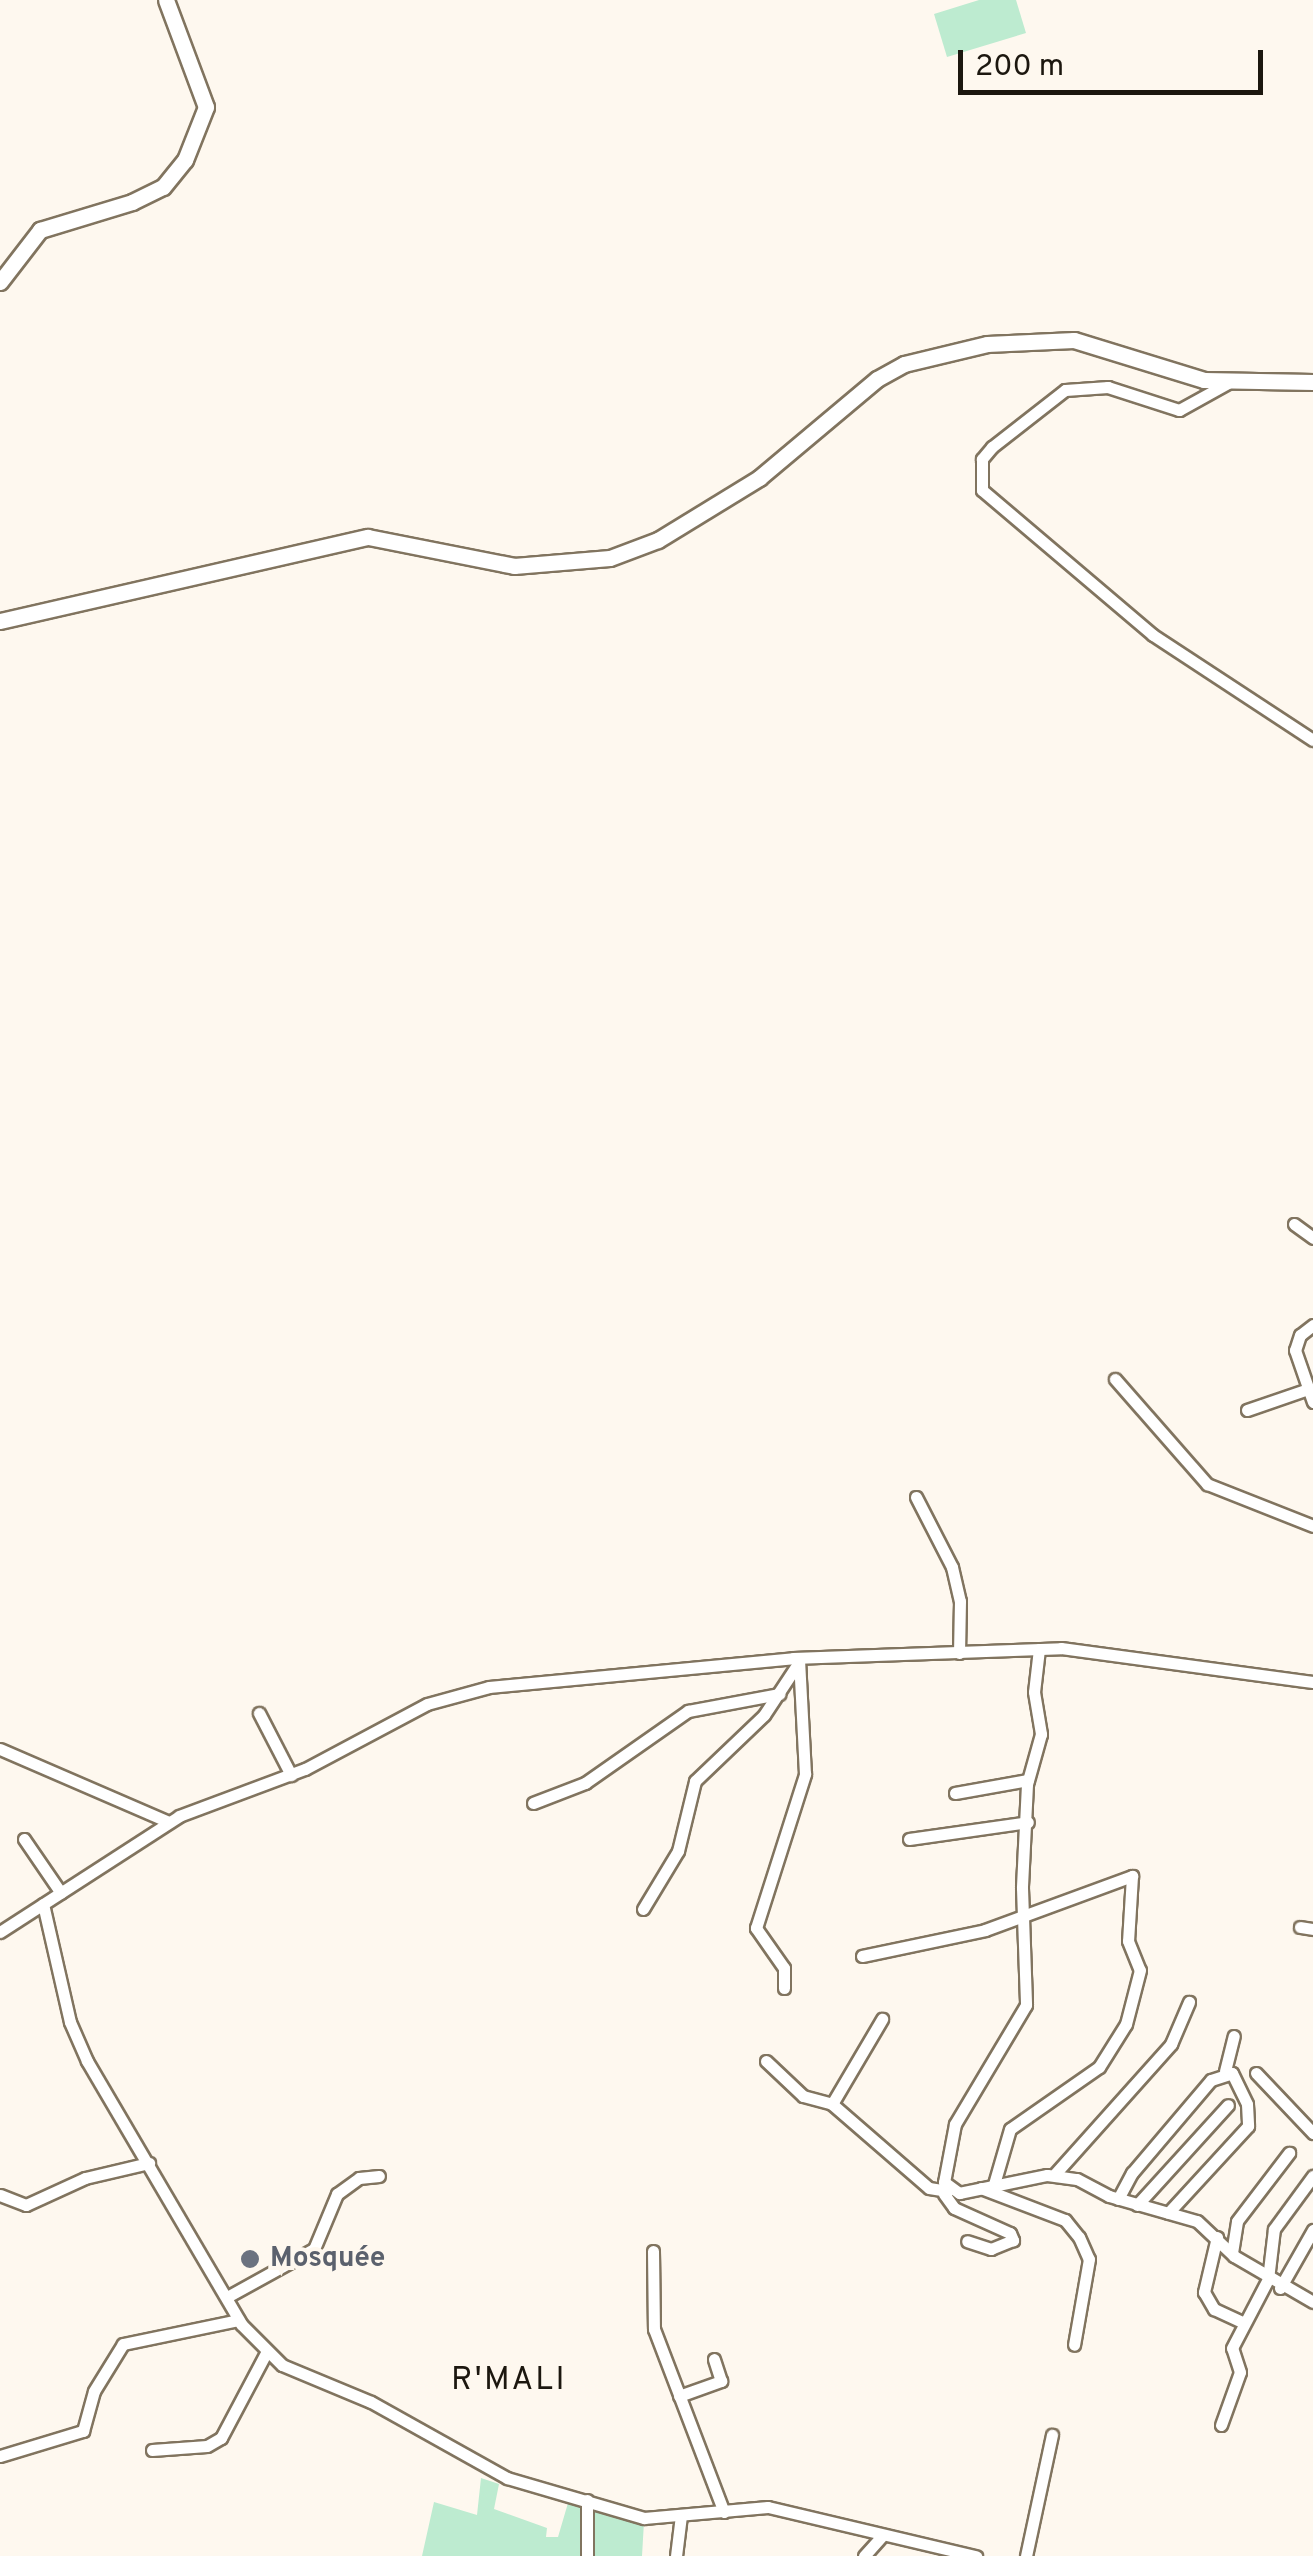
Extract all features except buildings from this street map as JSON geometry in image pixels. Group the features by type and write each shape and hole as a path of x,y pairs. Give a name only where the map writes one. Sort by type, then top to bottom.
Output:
{"main road":[{"path":"0,282 40,230 132,202 163,187 185,160 206,107 166,0"},
{"path":"0,621 368,537 514,566 610,558 658,540 759,478 876,380 904,364 987,344 1074,340 1228,382 1313,382"}],"street":[{"path":"1228,382 1179,410 1108,388 1065,390 982,458 982,490 1153,635 1313,740"},
{"path":"1294,1224 1313,1238"},
{"path":"1313,1325 1300,1335 1296,1350 1313,1402"},
{"path":"1114,1379 1207,1484 1313,1526"},
{"path":"1247,1410 1308,1389"},
{"path":"916,1497 952,1567 960,1601 959,1653"},
{"path":"967,2241 992,2249 1013,2240 954,2208 944,2182 955,2124 1026,2004 1022,1915 1028,1780 1041,1734 1034,1692 1040,1648"},
{"path":"0,1932 169,1822 291,1774 456,1693 799,1658 1040,1648 1313,1682"},
{"path":"643,1909 678,1851 695,1781 782,1693 799,1658"},
{"path":"784,1988 784,1968 756,1928 806,1774 799,1658"},
{"path":"533,1803 585,1782 688,1710 782,1693"},
{"path":"259,1714 291,1774"},
{"path":"2,1749 169,1822"},
{"path":"955,1792 1028,1780"},
{"path":"909,1839 1028,1822"},
{"path":"24,1839 61,1893"},
{"path":"862,1956 985,1930 1132,1876 1128,1942 1140,1970 1113,2049 1084,2080 1021,2116 1001,2148 988,2186"},
{"path":"43,1904 76,2035 239,2320 266,2353 371,2402 463,2459 644,2518 768,2508 976,2556"},
{"path":"1054,2175 1171,2044 1188,2002"},
{"path":"832,2104 882,2019"},
{"path":"1118,2199 1132,2172 1225,2072 1234,2036"},
{"path":"766,2060 803,2096 832,2104 929,2188 946,2192 1054,2175 1137,2205 1197,2220 1232,2253 1280,2288 1313,2302"},
{"path":"1168,2213 1248,2126 1247,2104 1225,2072"},
{"path":"1256,2074 1313,2133"},
{"path":"1137,2205 1228,2105"},
{"path":"1232,2253 1236,2221 1289,2153"},
{"path":"0,2196 26,2205 86,2178 149,2163"},
{"path":"226,2297 314,2249 338,2194 359,2178 379,2176"},
{"path":"1220,2425 1240,2372 1232,2348 1242,2322 1268,2279 1274,2228 1313,2176"},
{"path":"988,2186 1065,2220 1079,2237 1089,2259 1074,2345"},
{"path":"1280,2288 1313,2230"},
{"path":"1217,2238 1204,2292 1214,2309 1242,2322"},
{"path":"653,2252 654,2329 679,2396 696,2427 724,2512"},
{"path":"0,2456 79,2435 94,2391 123,2344 239,2320"},
{"path":"152,2450 207,2446 220,2438 266,2353"},
{"path":"679,2396 721,2381 714,2359"},
{"path":"1026,2556 1052,2435"},
{"path":"587,2500 587,2556"},
{"path":"676,2556 681,2518"},
{"path":"864,2556 881,2537"}],"green space":[{"path":"979,0 1016,0 1026,33 947,57 934,14"},
{"path":"481,2478 499,2484 494,2509 547,2528 546,2537 558,2537 568,2503 644,2522 642,2556 422,2556 434,2502 477,2515"}],"place":[{"name":"Mosquée","path":"250,2259"}],"district":[{"name":"R'MALI","path":"509,2381"}]}
